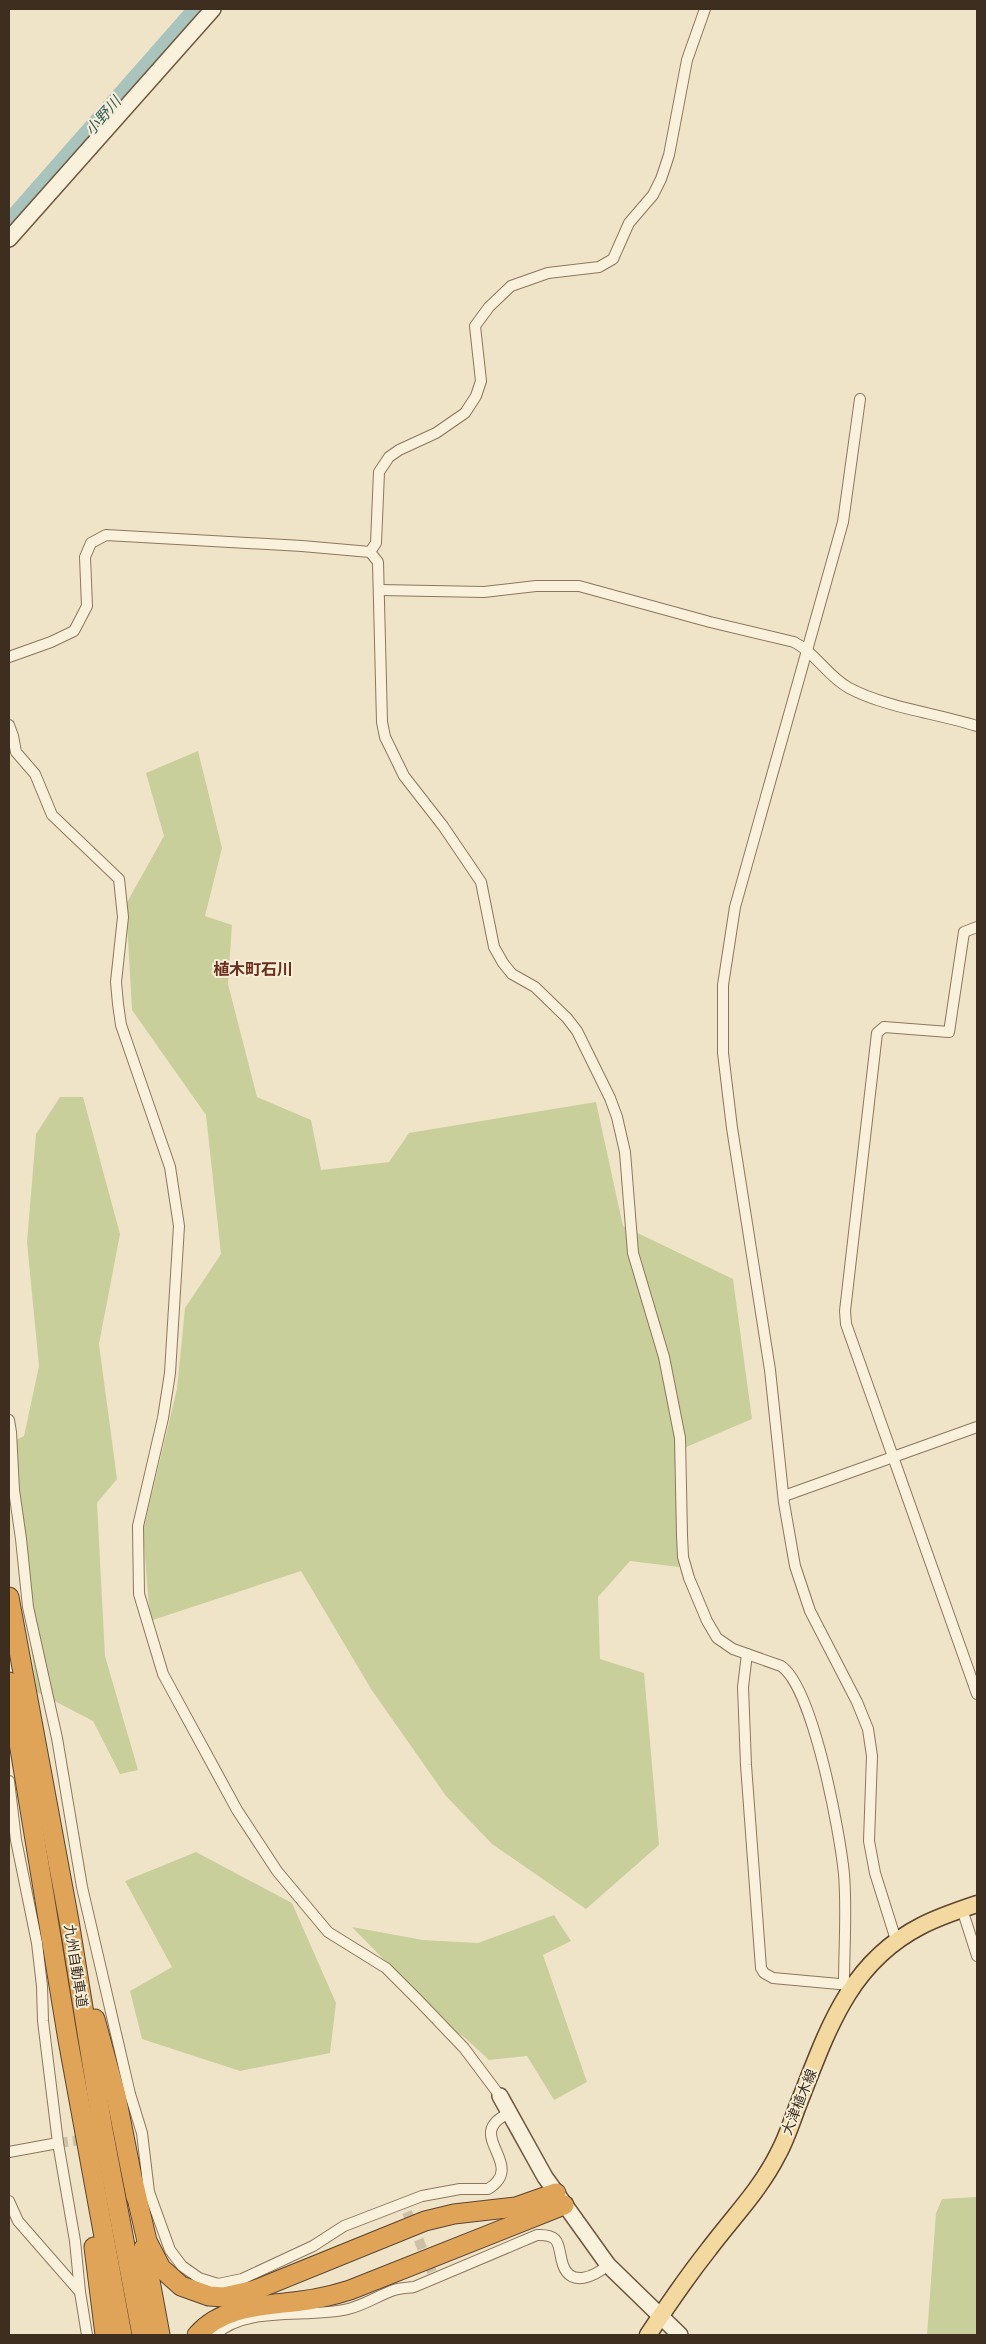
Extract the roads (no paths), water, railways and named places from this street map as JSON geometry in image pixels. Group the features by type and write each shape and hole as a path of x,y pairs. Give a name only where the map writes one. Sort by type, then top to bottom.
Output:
{"highway":[{"name":"九州自動車道","path":"9,1597 69,1921 102,2125 142,2335"},
{"name":"九州自動車道","path":"9,1682 68,2040 122,2335"},
{"path":"69,1921 116,2096 134,2185 160,2335"},
{"path":"68,2040 71,2092 106,2335"},
{"path":"134,2185 147,2241 161,2268 181,2286 195,2292 224,2297 255,2290 424,2221 454,2214 516,2207 560,2199"},
{"path":"197,2335 208,2324 227,2314 250,2307 316,2299 350,2290 560,2199"}],"main road":[{"name":"大津植木線","path":"648,2335 709,2248 753,2195 779,2154 848,1985 896,1940 922,1925 977,1904"}],"street":[{"path":"9,239 213,9"},
{"path":"370,552 376,543 379,472 389,457 399,450 436,433 465,413 481,381 476,326 489,307 511,286 548,273 599,267 613,259 630,223 653,194 661,179 669,155 687,60 705,9"},
{"path":"860,399 843,522 806,648 783,741 735,907 723,984 723,1053 732,1128 770,1370 784,1496 795,1566 810,1611 857,1702 868,1729 872,1756 869,1841 875,1873 896,1940"},
{"path":"9,657 51,642 74,631 87,606 85,557 91,543 106,535 302,546 370,552 378,562 382,722 385,738 393,757 404,776 443,826 481,882 494,947 503,964 512,974 535,987 567,1018 577,1031 617,1117 628,1174 633,1253 664,1356 680,1438 683,1557 694,1591 707,1621 717,1638 732,1648 768,1660 787,1670 798,1688 815,1737 830,1793 844,1873 848,1985 773,1978 764,1973 761,1968 746,1765 743,1687 747,1654"},
{"path":"380,590 484,592 536,586 579,586 710,622 776,637 806,648 828,672 849,688 901,707 977,726"},
{"path":"9,725 16,752 35,774 52,815 119,879 123,917 116,982 120,1018 170,1167 179,1226 170,1373 163,1418 138,1526 139,1594 163,1674 236,1810 277,1871 328,1932 386,1968 464,2048 500,2096 560,2199 608,2266 659,2317 680,2335"},
{"path":"977,927 964,932 949,1032 884,1027 877,1033 845,1312 846,1324 977,1694"},
{"path":"9,1420 12,1432 11,1491 21,1539 28,1607 57,1738 82,1887 130,2094 142,2133 149,2192 170,2250 182,2266 199,2278 218,2284 242,2280 313,2246 344,2226 404,2208 422,2196 460,2189 488,2189 494,2186 501,2176 502,2162 492,2144 491,2128 499,2118 510,2113"},
{"path":"784,1496 977,1427"},
{"path":"9,1781 16,1840 37,1943 42,1986 43,2021 58,2143 75,2241 87,2335"},
{"path":"962,1909 977,1956"},
{"path":"9,2152 58,2143"},
{"path":"9,2201 14,2222 80,2292"},
{"path":"215,2335 234,2322 255,2317 348,2309 370,2302 395,2289 414,2288 434,2275 537,2235 549,2236 559,2243 564,2266 573,2276 588,2278 608,2266"}],"waterway":[{"name":"小野川","path":"9,223 197,9"}],"tunnel":[{"path":"58,2143 89,2139"},
{"path":"407,2212 432,2272"}],"district":[{"name":"植木町石川","path":"253,969"}]}
